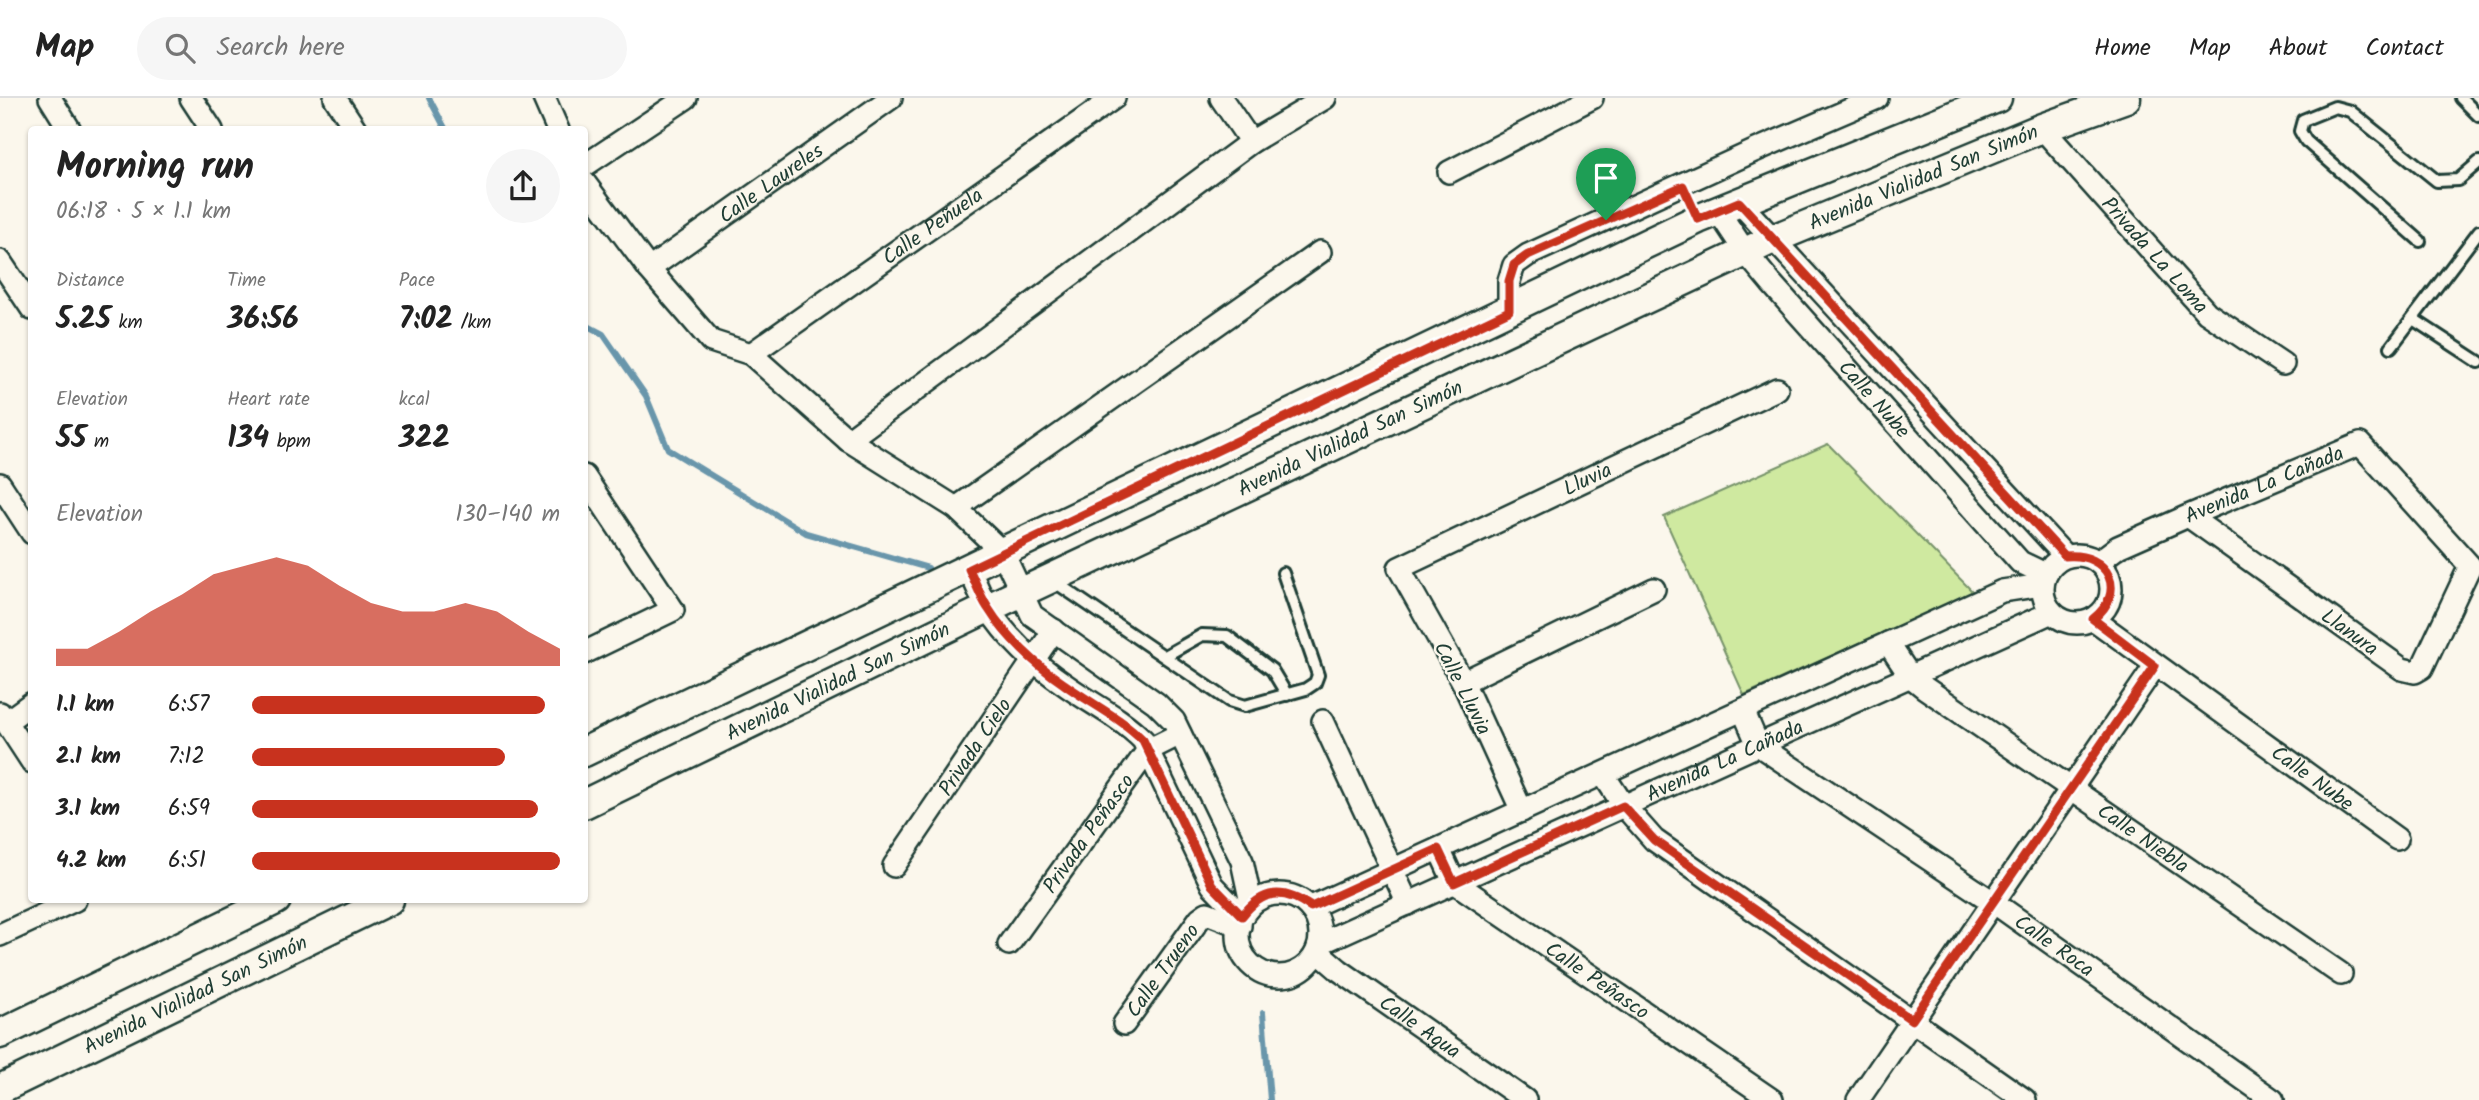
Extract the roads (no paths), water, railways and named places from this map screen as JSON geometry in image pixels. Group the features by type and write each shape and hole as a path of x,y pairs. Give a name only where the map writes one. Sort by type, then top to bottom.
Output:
{"main road":[{"name":"Avenida Vialidad San Simón","path":"588,750 1718,211 1997,98"},
{"name":"Avenida Vialidad San Simón","path":"588,802 1050,578 1773,239 2042,128 2126,98"},
{"path":"0,1034 265,903"},
{"name":"Avenida Vialidad San Simón","path":"0,1089 383,903"}],"street":[{"path":"50,98 68,126"},
{"path":"191,98 209,126"},
{"path":"335,98 353,126"},
{"path":"544,98 556,126"},
{"path":"588,163 686,98"},
{"name":"Calle Laureles","path":"649,268 891,98"},
{"name":"Calle Peñuela","path":"751,354 1114,98"},
{"path":"1221,98 1251,142"},
{"path":"848,440 1251,142 1325,98"},
{"path":"1449,172 1592,98"},
{"path":"1509,311 1509,281 1514,265 1528,255 1683,186 1754,151 1877,98"},
{"name":"Privada La Loma","path":"2042,128 2207,313 2283,365"},
{"path":"1683,186 1718,211"},
{"path":"588,188 649,268 711,341 751,354 848,440 956,508 1003,553 1032,615 1156,704 1174,722 1242,861 1244,915 1238,939 1243,956 1254,968 1273,976 1290,975 1306,968 1314,958 1319,947 1321,927 1311,907 1296,896 1280,893 1266,895 1244,915"},
{"name":"Calle Nube","path":"1718,211 1773,239 2065,556"},
{"name":"Calle Nube","path":"1718,211 1746,253 2020,562 2044,580"},
{"path":"956,508 1320,252"},
{"path":"0,261 28,303"},
{"name":"Lluvia","path":"1399,568 1777,390"},
{"name":"Avenida La Cañada","path":"2098,562 2118,547 2360,444 2470,566"},
{"path":"588,482 673,610 588,651"},
{"path":"0,484 28,527"},
{"name":"Llanura","path":"2189,516 2402,669 2415,672 2422,668 2470,566"},
{"path":"2081,554 2098,562 2108,575 2111,586 2109,601 2102,612 2093,619 2077,623 2066,621 2052,612 2043,597 2044,580 2052,564 2065,556 2081,554"},
{"name":"Calle Lluvia","path":"1399,568 1463,682 1522,811"},
{"path":"969,569 988,608 1033,659 1063,684 1130,727 1143,740 1212,885 1244,915"},
{"name":"Avenida La Cañada","path":"1311,907 2002,591 2044,580"},
{"path":"1463,682 1654,589"},
{"name":"Avenida La Cañada","path":"1319,947 1408,904 2052,612"},
{"name":"Calle Nube","path":"2093,619 2398,839"},
{"name":"Privada Cielo","path":"894,866 1054,630"},
{"name":"Calle Niebla","path":"1888,643 1910,676 2341,974"},
{"path":"1858,1100 2155,666"},
{"path":"28,706 3,717 28,756"},
{"path":"1743,709 1758,745"},
{"path":"1323,721 1408,904"},
{"name":"Privada Peñasco","path":"1009,944 1148,750 1180,734"},
{"name":"Calle Roca","path":"1758,745 1993,902 2273,1100"},
{"path":"1603,774 1623,806 1654,840 2025,1100"},
{"path":"1557,795 1581,825"},
{"path":"1438,849 1454,883"},
{"name":"Calle Peñasco","path":"1454,883 1772,1100"},
{"path":"2,930 68,903"},
{"name":"Calle Trueno","path":"1124,1024 1200,918 1207,914 1244,915"},
{"name":"Calle Agua","path":"1319,947 1339,970 1525,1100"}],"lane":[{"path":"2461,98 2479,116"},
{"path":"2420,241 2306,141 2300,131 2303,120 2335,107 2350,111 2438,181 2458,180 2479,162"},
{"path":"2391,348 2479,231"},
{"path":"2413,319 2479,362"},
{"path":"1050,578 1229,701 1245,706 1306,689 1315,683 1318,675 1283,573"},
{"path":"1165,656 1202,635 1227,636 1272,670 1286,695"}],"waterway":[{"path":"429,98 444,126"},
{"path":"588,326 603,334 646,396 668,449 806,533 928,568"},
{"path":"1263,1013 1270,1100"}]}
